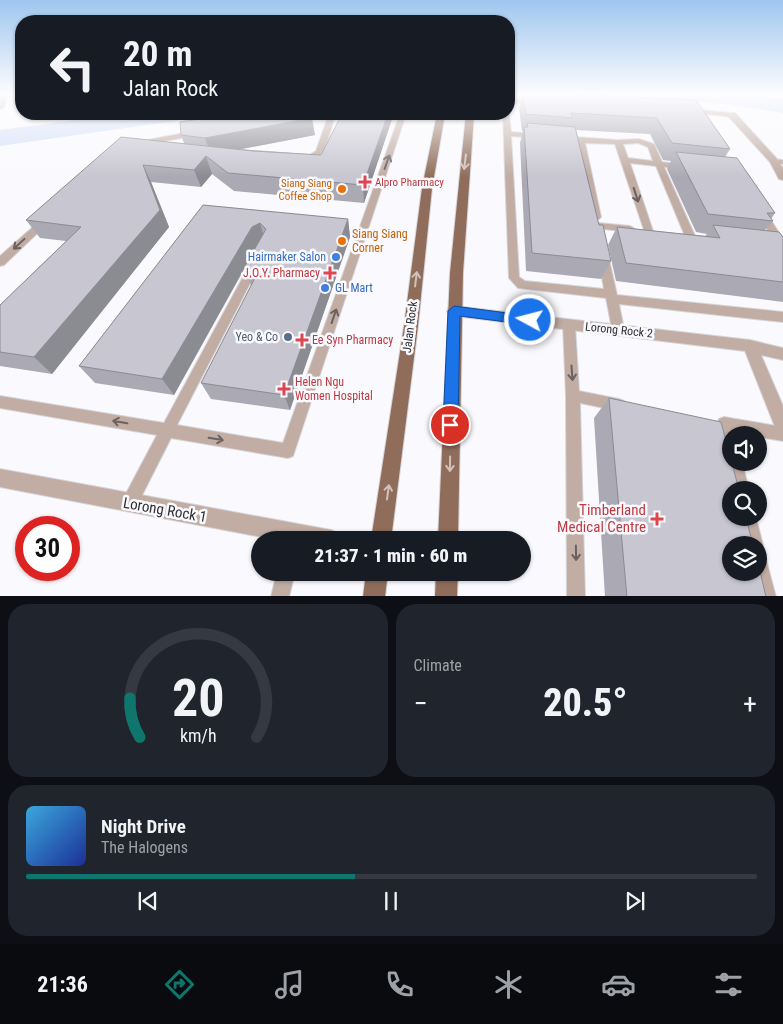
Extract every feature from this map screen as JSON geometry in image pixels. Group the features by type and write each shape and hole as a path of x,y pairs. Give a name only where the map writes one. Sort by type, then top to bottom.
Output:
{"main road":[{"name":"Jalan Rock","path":"382,531 410,336 427,188 440,121"},
{"path":"448,531 454,311 461,192 469,121"},
{"path":"374,596 376,581"},
{"path":"378,581 379,596"},
{"path":"446,596 447,581"}],"street":[{"path":"738,121 779,162 783,177"},
{"name":"Lorong Rock 2","path":"454,311 750,346 783,354"},
{"path":"750,346 783,426"},
{"name":"Lorong Rock 1","path":"0,478 266,531"}],"lane":[{"path":"296,164 303,163 320,152 330,121"},
{"path":"0,402 288,451 401,121"},
{"path":"506,121 514,278 522,285 783,317"},
{"path":"145,151 126,149 144,142 206,131"},
{"path":"507,134 648,143 660,164 690,236"},
{"path":"581,140 618,329"},
{"path":"600,235 652,231 618,142"},
{"path":"625,160 698,168"},
{"path":"755,202 780,247"},
{"path":"0,262 51,214"},
{"path":"128,503 259,255"},
{"path":"569,325 573,396 576,596"},
{"path":"573,396 630,407"},
{"path":"722,430 719,423 736,426"},
{"path":"767,431 783,434"},
{"path":"280,596 284,581"},
{"path":"764,581 768,596"}],"building":[{"path":"297,121 205,138 181,135 180,122"},
{"path":"339,121 386,121 363,185 228,173 206,156 194,170 143,165 160,210 34,357 0,352 0,305 81,227 26,220 121,137 253,151 321,155"},
{"path":"659,121 710,121 730,149 672,143"},
{"path":"527,123 575,127 599,225 603,225 611,261 532,253 524,127 528,127"},
{"path":"676,152 737,158 775,213 767,213 773,221 708,214"},
{"path":"203,205 348,219 284,395 201,383 257,274 244,268 266,229 260,223 252,227 162,379 79,366"},
{"path":"713,225 779,232 783,237 783,282 626,263 617,227 720,238"},
{"name":"Timberland Medical Centre","path":"609,398 721,422 722,471 734,471 737,481 722,481 722,526 748,526 751,536 722,536 722,581 762,581 766,596 627,596"}],"waterway":[{"path":"0,138 125,121"}],"place":[{"name":"Alpro Pharmacy","path":"365,182"},
{"name":"Siang Siang Coffee Shop","path":"342,189"},
{"name":"Siang Siang Corner","path":"342,241"},
{"name":"Hairmaker Salon","path":"336,257"},
{"name":"J.O.Y. Pharmacy","path":"330,273"},
{"name":"GL Mart","path":"325,288"},
{"name":"Yeo & Co","path":"288,337"},
{"name":"Ee Syn Pharmacy","path":"302,340"},
{"name":"Helen Ngu Women Hospital","path":"284,389"},
{"name":"Timberland Medical Centre","path":"657,519"}],"route":[{"path":"450,425 454,311 530,320"}]}
